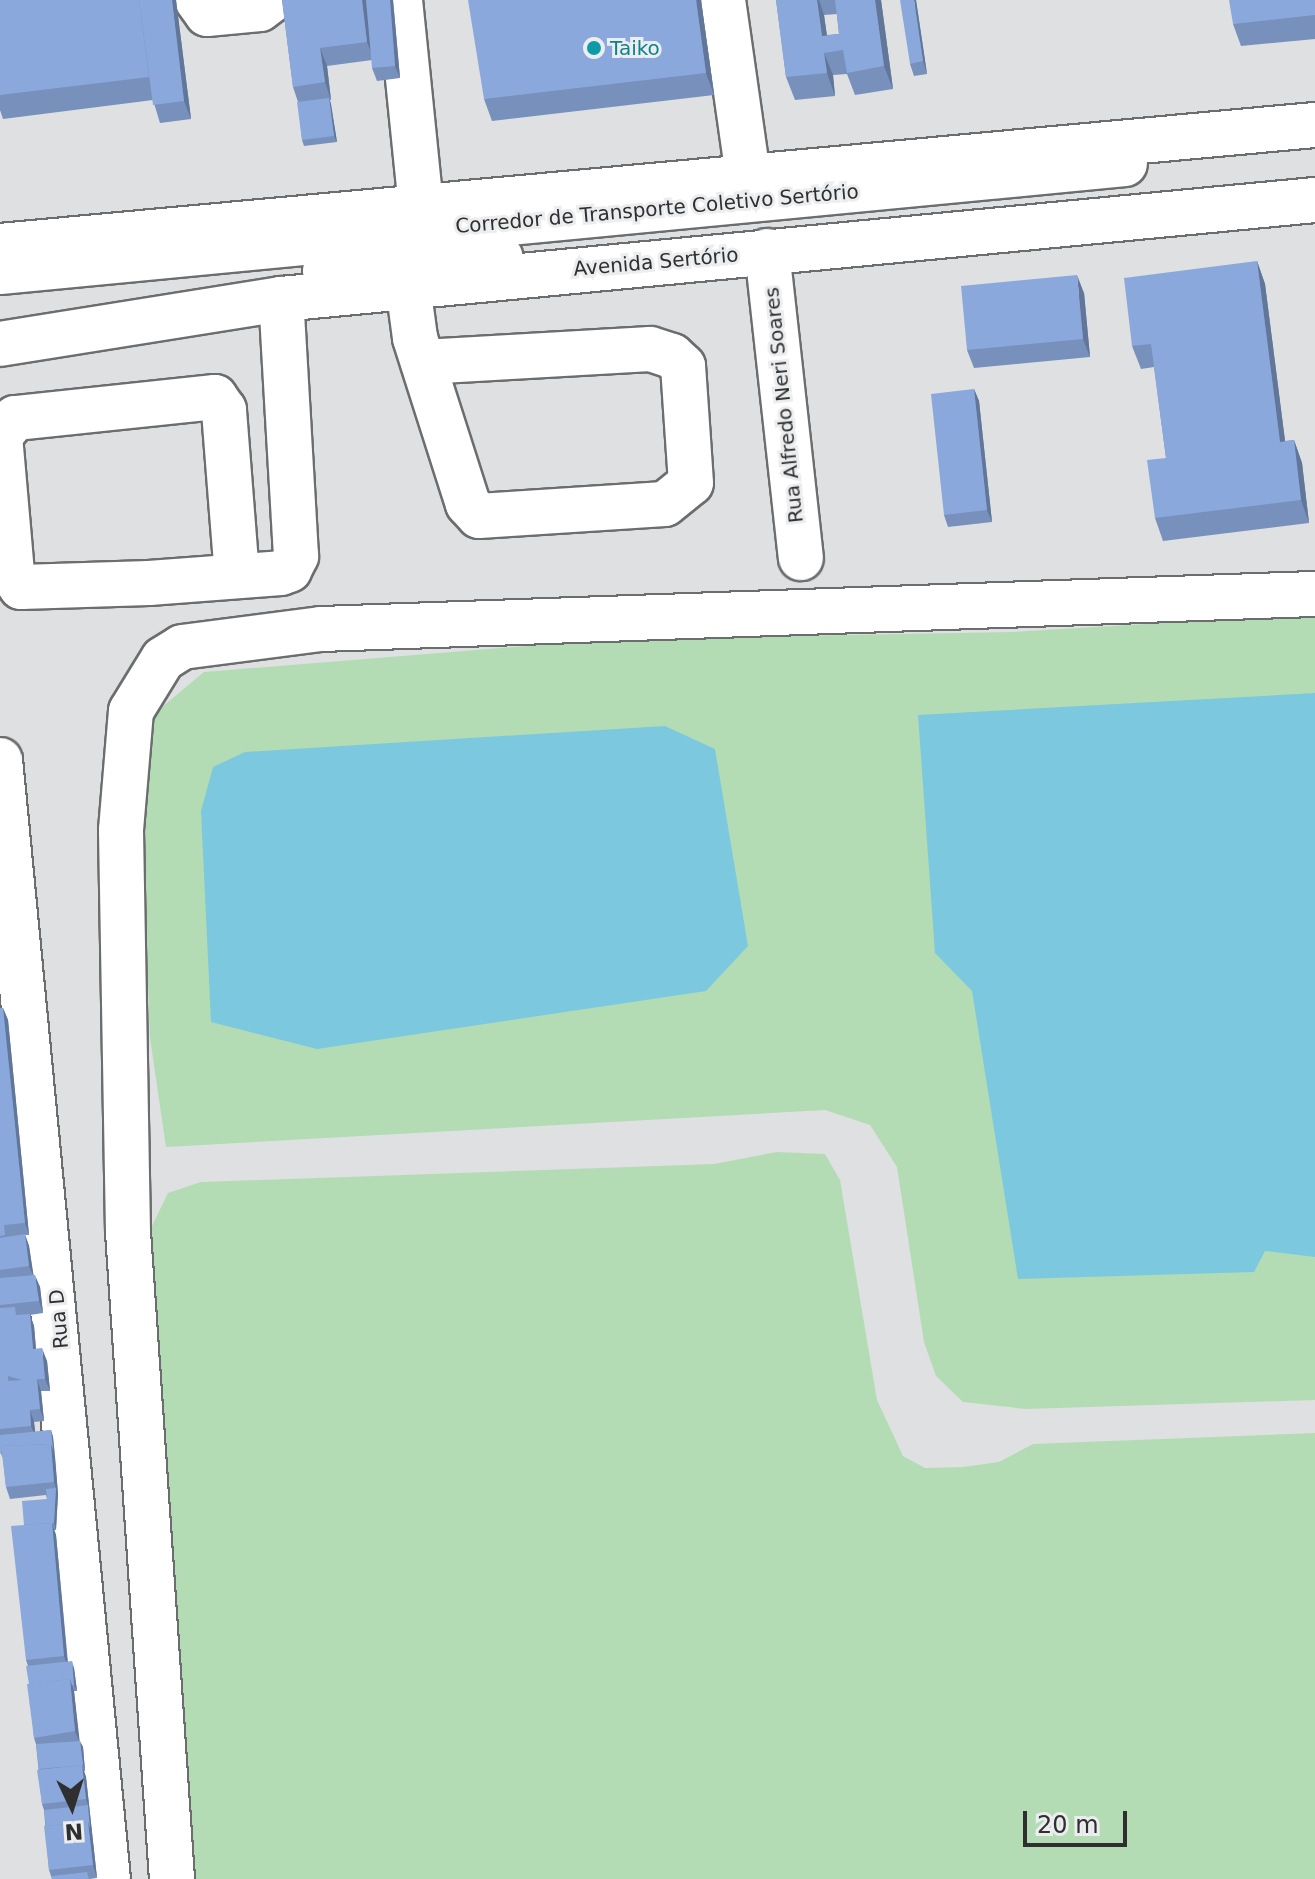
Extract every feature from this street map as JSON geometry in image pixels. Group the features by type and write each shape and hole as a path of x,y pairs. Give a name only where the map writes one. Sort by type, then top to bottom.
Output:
{"main road":[{"path":"197,0 207,14 260,9 272,0"},
{"path":"400,0 421,206"},
{"path":"723,0 749,182"},
{"path":"0,246 421,206 749,182 1315,125"},
{"name":"Corredor de Transporte Coletivo Sertório","path":"0,272 1315,146"},
{"name":"Corredor de Transporte Coletivo Sertório","path":"0,298 1315,181"},
{"name":"Avenida Sertório","path":"0,344 281,299 1315,200"},
{"name":"Rua Alfredo Neri Soares","path":"767,251 801,558"},
{"path":"408,286 423,362 468,504 479,516 665,504 691,483 683,366 672,356 650,349 423,362"},
{"path":"237,576 224,410 215,397 15,418 2,427 12,574 21,587 237,576 281,573 296,556 281,299"},
{"path":"172,1879 128,1232 121,830 131,711 163,659 182,647 321,629 1315,594"},
{"name":"Rua D","path":"0,760 47,1188 108,1879"}],"green space":[{"path":"1315,614 1315,1400 1026,1409 963,1402 936,1376 924,1342 897,1167 870,1125 825,1110 166,1147 150,1038 139,740 162,707 204,672 613,639 1012,632"},
{"path":"777,1152 825,1154 840,1180 877,1400 903,1456 925,1468 999,1462 1033,1444 1315,1433 1315,1879 188,1879 148,1234 168,1193 201,1182 714,1164"}],"water":[{"path":"1315,693 1315,1257 1265,1251 1254,1272 1018,1279 972,991 935,953 918,715"},
{"path":"665,726 715,749 748,946 706,991 317,1049 211,1022 201,811 213,767 245,752"}],"building":[{"path":"0,0 139,0 149,77 0,95"},
{"path":"139,0 172,0 184,101 153,105"},
{"path":"282,0 362,0 367,42 320,48 325,82 293,87"},
{"path":"366,0 390,0 395,66 372,68"},
{"name":"Taiko","path":"468,0 696,0 706,73 484,99"},
{"path":"776,0 817,0 822,36 839,34 835,0 875,0 884,66 847,73 843,50 824,53 827,73 786,77"},
{"path":"900,0 914,0 923,61 910,64"},
{"path":"1229,0 1315,0 1315,15 1233,24"},
{"path":"329,98 334,136 302,140 297,102"},
{"path":"1257,261 1280,442 1294,440 1301,500 1155,518 1147,460 1166,458 1151,344 1132,346 1124,278"},
{"path":"1077,275 1083,339 967,350 961,286"},
{"path":"974,389 987,510 944,515 931,394"},
{"path":"0,1008 3,1008 25,1223 4,1225 5,1235 0,1236"},
{"path":"25,1234 29,1266 0,1270 0,1238"},
{"path":"35,1275 39,1301 0,1305 0,1278"},
{"path":"15,1307 16,1315 30,1314 33,1349 42,1348 45,1379 37,1379 40,1409 30,1410 31,1426 0,1429 0,1308"},
{"path":"51,1430 53,1449 51,1444 1,1446 0,1452 0,1435"},
{"path":"51,1444 54,1482 6,1487 1,1446"},
{"path":"56,1488 54,1523 24,1525 22,1501 47,1499 46,1489"},
{"path":"52,1523 64,1656 26,1660 11,1526"},
{"path":"72,1661 74,1685 70,1679 29,1684 26,1666"},
{"path":"70,1679 75,1731 34,1738 27,1684"},
{"path":"80,1741 83,1765 39,1769 36,1744"},
{"path":"82,1765 86,1799 42,1804 37,1770"},
{"path":"88,1805 90,1828 88,1822 46,1826 44,1810"},
{"path":"88,1822 93,1865 49,1870 44,1826"},
{"path":"87,1872 89,1879 52,1879 52,1876"}],"place":[{"name":"Taiko","path":"594,48"}]}
